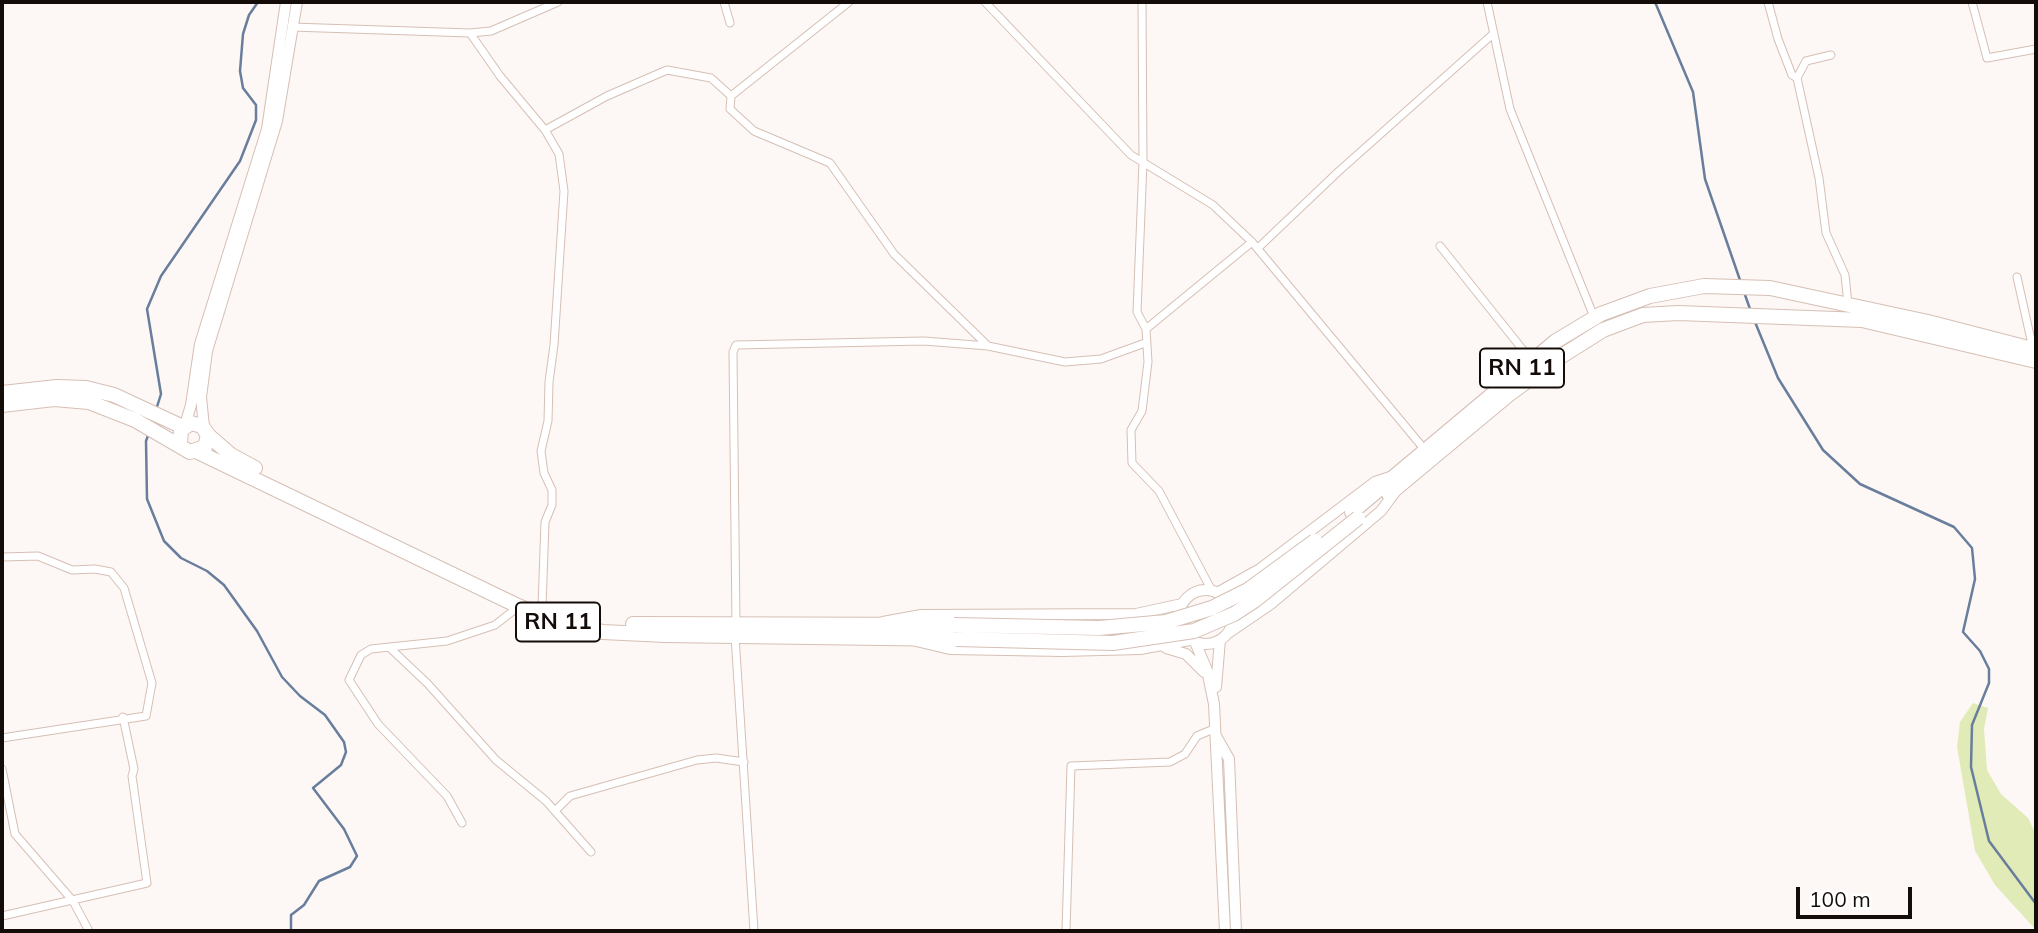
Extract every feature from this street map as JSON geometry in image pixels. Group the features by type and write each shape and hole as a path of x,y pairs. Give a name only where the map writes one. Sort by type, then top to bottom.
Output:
{"highway":[{"name":"RN 11","path":"1397,481 1425,450 1531,360 1594,317 1650,296 1723,286 1770,288 1848,305 2035,354"},
{"name":"RN 11","path":"198,452 518,606 555,621 591,630 736,631 877,624 955,632 1112,628 1187,617 1248,590 1355,515 1508,394 1604,330 1652,314 1878,323 2035,354"},
{"path":"2,393 42,388 79,388 114,396 139,414"},
{"path":"2,405 54,399 77,400 139,414 177,428 197,423 206,431 205,447 198,452 187,451 180,443 177,428"},
{"name":"RN 11","path":"206,431 231,455 249,465 542,607 571,617 607,623 914,640 955,632"}],"main road":[{"path":"177,428 191,405 200,344 267,129 286,2"},
{"path":"206,431 201,397 207,351 277,121 296,2"},
{"name":"RN 11","path":"1215,592 1260,569 1375,482 1397,481 1386,507 1272,603 1224,636"},
{"path":"1214,704 1224,636 1233,622 1232,610 1215,592 1195,592 1182,604 1178,615 1180,626 1193,641 1210,684 1214,704 1225,931"},
{"name":"RN 11","path":"877,624 893,618 921,615 1128,614 1182,604"},
{"path":"1193,641 1205,645 1224,636"},
{"name":"RN 11","path":"914,640 935,647 957,649 1062,651 1153,648 1193,641"},
{"path":"1153,648 1175,649 1186,654 1198,663 1210,684"},
{"path":"1216,732 1229,759 1236,931"}],"street":[{"path":"292,27 470,33 491,31 558,2"},
{"path":"724,2 730,23"},
{"path":"849,2 731,96 730,108 754,131 830,163 894,254 988,346"},
{"path":"985,2 1131,155 1213,205 1255,245 1425,450"},
{"path":"1142,2 1143,162 1137,312 1146,329 1144,343 1148,362 1142,411 1132,430 1132,463 1159,491 1215,592"},
{"path":"1487,2 1510,109 1594,317"},
{"path":"1768,2 1778,39 1792,75 1797,78"},
{"path":"1972,2 1987,58 2036,49"},
{"path":"470,33 500,76 545,130 559,154 564,191 548,421 541,451 544,473 552,490 552,505 545,522 542,607"},
{"path":"1146,329 1255,245 1493,34"},
{"path":"1831,55 1806,61 1797,78 1819,178 1826,233 1845,275 1848,305"},
{"path":"545,130 607,96 667,70 711,78 731,96"},
{"path":"1440,246 1531,360"},
{"path":"2017,277 2035,354"},
{"path":"754,931 736,631 734,347 740,344 865,341 988,346 1065,362 1101,359 1144,343"},
{"path":"2,557 38,556 72,570 95,569 111,572 124,588 152,683 146,716 123,717 2,738"},
{"path":"462,823 439,786 378,724 349,680 361,655 371,649 447,641 495,625 518,606"},
{"path":"390,648 428,684 496,760 555,811 591,852"},
{"path":"2,916 147,883 132,776 134,769 123,717"},
{"path":"1066,931 1071,766 1170,762 1185,754 1197,736 1216,732"},
{"path":"555,811 570,796 697,760 716,758 744,762"},
{"path":"2,769 15,834 73,901 89,931"}],"green space":[{"path":"1973,703 1988,708 1984,729 1987,770 2001,794 2028,818 2035,832 2036,930 1995,885 1975,851 1957,747 1960,722"}],"waterway":[{"path":"156,410 161,394 147,309 161,276 240,161 256,120 256,105 243,88 240,71 243,34 249,15 258,2"},
{"path":"1655,2 1693,92 1705,179 1741,283"},
{"path":"1744,292 1750,309"},
{"path":"1755,322 1778,378 1823,450 1860,484 1954,527 1972,548 1975,579 1963,632 1980,651 1989,669 1989,683 1972,725 1971,767 1989,841 2036,904"},
{"path":"149,433 146,441 147,499 164,541 181,558 207,571 224,585 257,631 282,677 300,696 325,715 344,742 346,752 341,765 313,788 344,829 357,856 350,867 319,881 304,905 291,915 291,931"}]}
